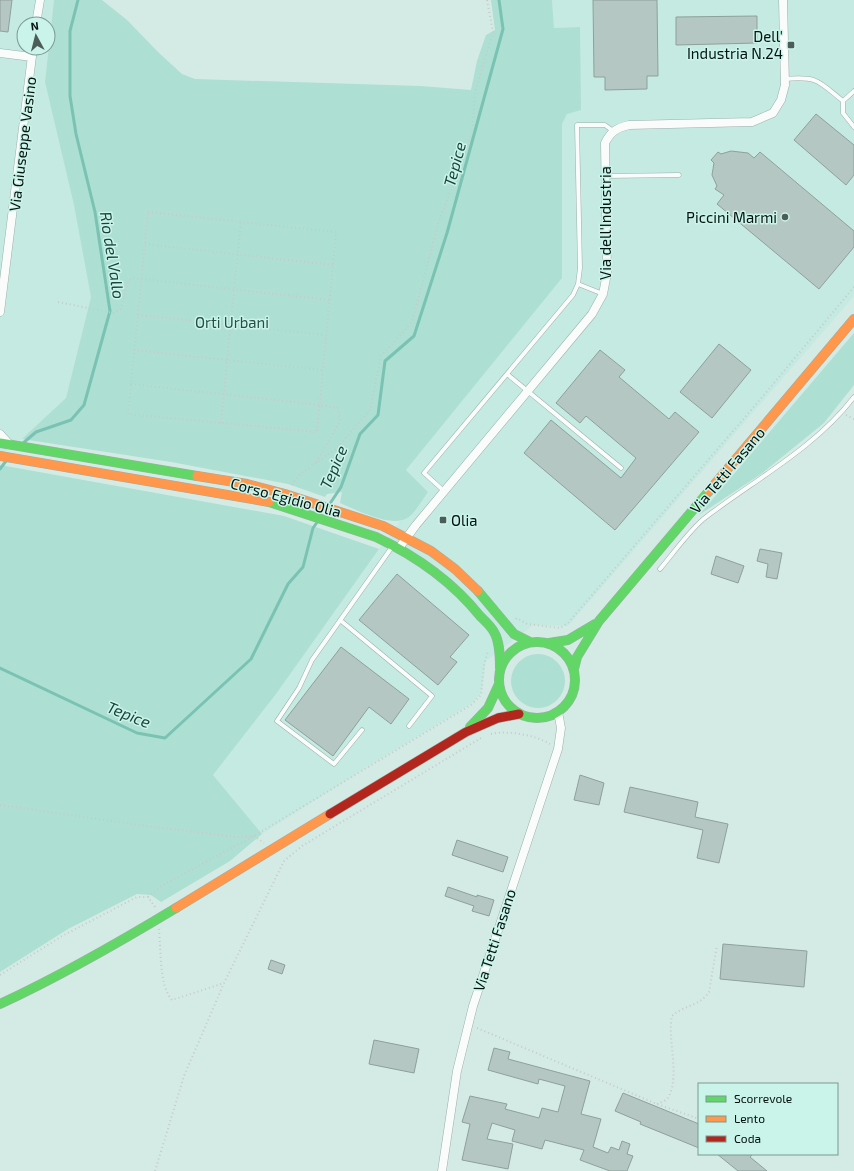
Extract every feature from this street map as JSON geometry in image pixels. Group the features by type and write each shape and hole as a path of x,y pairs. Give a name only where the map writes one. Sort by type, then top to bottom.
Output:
{"main road":[{"name":"Via Tetti Fasano","path":"574,669 577,657 599,621 854,319"},
{"name":"Corso Egidio Olia","path":"0,443 247,484 319,504 382,526 431,551 455,569 479,592 514,634 530,642"},
{"name":"Corso Egidio Olia","path":"0,456 272,503 374,536 396,547 451,584 495,633 500,654 500,668"},
{"name":"Via Tetti Fasano","path":"549,644 568,640 599,621"},
{"path":"0,1004 40,986 111,947 271,848 466,732 498,718 519,714 538,718 558,712 567,704 573,693 576,681 574,669 564,654 549,644 530,642 520,645 512,651 500,668 498,684 488,708 466,732"},
{"path":"498,684 505,701 519,714"}],"street":[{"path":"37,16 40,0"},
{"path":"613,131 629,125 752,122 773,113 781,100 785,79 784,0"},
{"path":"0,53 16,53"},
{"name":"Via Giuseppe Vasino","path":"0,312 32,56"},
{"name":"Via dell'Industria","path":"396,547 406,538 592,314 604,294 607,273 605,143 613,131"},
{"path":"0,434 10,445"},
{"name":"Via Tetti Fasano","path":"442,1171 457,1071 468,1025 558,749 560,728 558,712"}],"lane":[{"path":"785,79 805,77 816,80 843,101"},
{"path":"854,91 843,101 843,113 854,127"},
{"path":"444,491 424,473 573,295 578,284 580,268 578,125 605,125 613,131"},
{"path":"605,176 679,175"},
{"path":"578,284 604,294"},
{"path":"507,374 621,468"},
{"path":"660,569 705,518 765,476 821,431 842,413 854,396"},
{"path":"686,519 696,528"},
{"path":"362,730 334,764 277,721 300,688 312,660 340,620 396,547"},
{"path":"340,620 432,696 409,726"}],"path":[{"path":"285,494 300,474 336,449 370,410 381,356 412,322 440,221 472,133 475,92 493,32 487,0"},
{"path":"148,212 241,222 336,232 318,404 317,432 128,414 148,212"},
{"path":"221,423 241,222"},
{"path":"145,244 333,265"},
{"path":"58,302 113,313 121,309 128,281 132,278 329,300"},
{"path":"511,623 517,618 527,624 560,628 568,623 764,395 854,287"},
{"path":"138,315 326,335"},
{"path":"134,350 322,370"},
{"path":"131,384 318,404 338,408 340,421 315,464"},
{"path":"0,975 62,936 137,897 148,897 161,886 254,836 471,705 481,695 484,665 488,650"},
{"path":"155,1171 184,1076 224,983 284,861 302,846 486,735 496,733 522,735 545,741 558,749"},
{"path":"0,805 161,828 238,837 254,836 271,848"},
{"path":"148,897 155,907"},
{"path":"159,927 164,984 166,994 172,1000 224,983"},
{"path":"657,1104 664,1102 669,1097 672,1085 672,1016 677,1011 697,1004 704,999 709,992 717,945"},
{"path":"468,1025 698,1120"}],"shaded area":[{"path":"0,0 54,0 52,16 16,16 16,56 48,56 45,82 80,228 91,297 66,398 35,429 0,456"},
{"path":"552,0 854,0 854,296 568,626 533,625 486,661 481,693 471,704 372,764 262,834 213,775 276,694 400,521 410,516 428,492 406,470 562,278 562,124 567,114 579,27 554,28"}],"green space":[{"name":"Orti Urbani","path":"54,0 102,0 127,20 182,74 195,79 420,86 471,90 477,61 486,35 495,30 491,0 552,0 554,28 580,27 581,110 567,114 562,124 562,278 406,470 428,492 409,517 402,520 393,521 384,520 365,514 340,503 342,492 327,494 325,497 288,484 171,462 22,439 66,398 91,297 74,205 45,82 48,56 56,56 56,16 52,16"},
{"path":"854,333 854,385 824,423 761,474 699,515"},
{"path":"0,465 284,516 379,549 276,694 213,775 262,834 230,861 161,902 151,895 137,894 68,929 0,972"},
{"path":"538,654 548,656 557,662 563,671 565,681 563,691 557,700 548,706 538,708 528,706 519,700 513,691 511,681 513,671 519,662 528,656"}],"building":[{"path":"0,0 12,0 8,32 0,31"},
{"path":"593,0 657,0 658,76 647,76 647,89 605,90 605,77 594,77"},
{"path":"757,16 757,43 676,45 676,17"},
{"path":"816,114 854,145 854,175 846,185 794,140"},
{"name":"Piccini Marmi","path":"731,151 748,153 754,158 760,152 854,231 854,247 819,289 717,204 724,195 715,189 717,186 712,175 714,163 711,160 718,152 721,154"},
{"path":"719,344 751,370 712,418 680,392"},
{"path":"600,350 625,370 619,377 669,419 675,412 699,432 615,530 524,453 551,420 621,478 636,458 586,416 580,423 556,403"},
{"path":"760,549 782,553 777,579 766,577 768,564 757,561"},
{"path":"716,556 744,566 738,583 711,574"},
{"path":"397,574 469,635 450,657 457,662 438,685 359,620"},
{"path":"341,647 409,699 391,724 369,707 333,756 285,720"},
{"path":"580,775 604,783 599,805 574,800"},
{"path":"630,787 698,802 695,817 728,824 719,863 697,858 703,830 624,812"},
{"path":"457,840 508,857 503,872 452,855"},
{"path":"448,887 477,897 477,895 494,900 489,916 472,911 474,906 445,896"},
{"path":"723,944 807,951 804,987 720,979"},
{"path":"271,960 285,965 282,974 268,969"},
{"path":"374,1040 419,1049 414,1073 369,1064"},
{"path":"494,1048 510,1052 508,1059 590,1081 581,1114 601,1119 593,1147 608,1153 611,1147 619,1150 622,1141 630,1144 627,1154 633,1156 627,1171 610,1171 580,1160 584,1150 545,1140 542,1149 512,1141 515,1130 492,1123 487,1139 513,1144 508,1169 462,1160 470,1124 462,1122 470,1096 507,1104 505,1109 539,1118 542,1108 558,1112 565,1086 539,1079 538,1084 488,1070"},
{"path":"623,1093 698,1124 698,1148 640,1124 641,1122 615,1111"},
{"path":"718,1155 752,1155 750,1157 767,1171 738,1171"}],"waterway":[{"name":"Rio del Vallo","path":"22,444 36,432 71,420 84,405 110,311 95,212 76,134 70,96 70,31 78,0"},
{"name":"Tepice","path":"329,505 341,487 360,434 378,415 385,361 414,336 447,233 503,29 499,0"},
{"name":"Rio del Vallo","path":"0,469 6,461"},
{"name":"Tepice","path":"0,668 137,733 165,738 251,659 288,584 303,567 313,528 318,521"}],"traffic: fast":[{"path":"0,443 197,476"},
{"path":"574,669 577,657 599,621 709,491"},
{"path":"269,502 376,537 405,552 432,570 458,592 493,630 499,645 500,668"},
{"path":"478,591 514,634 530,642"},
{"path":"549,643 568,640 595,624"},
{"path":"530,642 544,642 558,648 569,659 575,673 575,680 575,687 572,695 564,707 558,712 544,718 530,718 516,712 505,701 499,687 499,673 505,659 516,648 530,642"},
{"path":"470,727 488,708 499,684"},
{"path":"0,1004 89,959 176,908"}],"traffic: slow":[{"path":"709,491 854,319"},
{"path":"0,456 269,502"},
{"path":"197,476 247,484 285,494 383,526 431,551 455,569 478,591"},
{"path":"176,908 330,814"}],"traffic: jam":[{"path":"330,814 466,732 498,718 519,714"}],"place":[{"name":"Dell' Industria N.24","path":"791,45"},
{"name":"Piccini Marmi","path":"785,217"},
{"name":"Olia","path":"443,520"}]}
